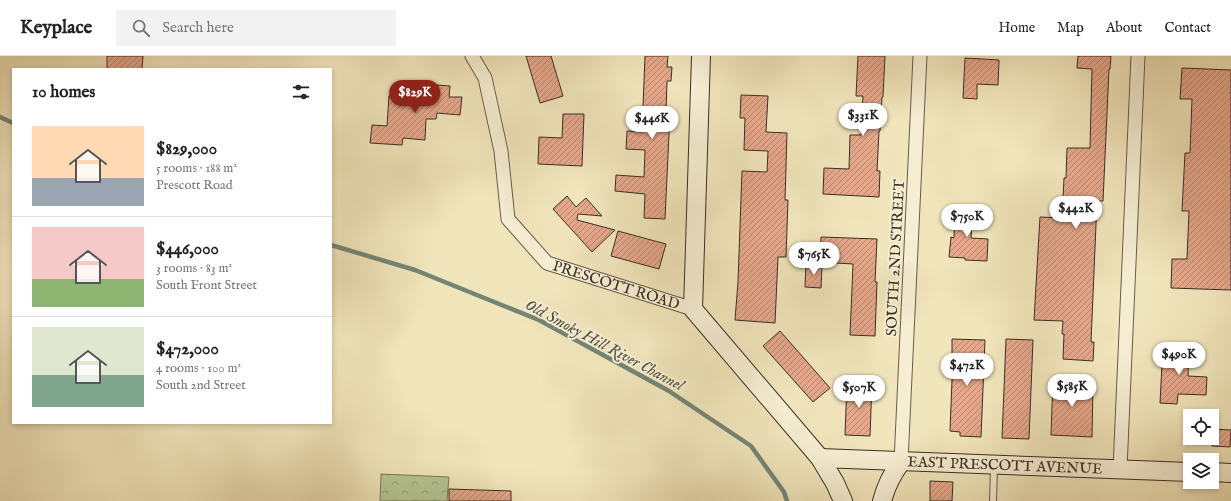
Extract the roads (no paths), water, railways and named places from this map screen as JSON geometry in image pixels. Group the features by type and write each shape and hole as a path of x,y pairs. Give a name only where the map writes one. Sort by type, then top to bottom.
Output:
{"street":[{"name":"PRESCOTT ROAD","path":"472,56 485,78 501,151 508,219 547,263 692,309 820,458 835,483 842,501"},
{"path":"692,309 701,56"},
{"name":"SOUTH 2ND STREET","path":"902,462 920,56"},
{"path":"1120,468 1138,56"},
{"name":"EAST PRESCOTT AVENUE","path":"820,458 902,462 1120,468 1183,472"},
{"path":"882,501 892,474 902,462"},
{"path":"1219,472 1231,473"}],"lane":[{"path":"993,501 995,465"}],"waterway":[{"name":"Old Smoky Hill River Channel","path":"0,117 12,123"},
{"name":"Old Smoky Hill River Channel","path":"332,245 415,270 539,320 669,391 751,446 784,492 787,501"}]}
